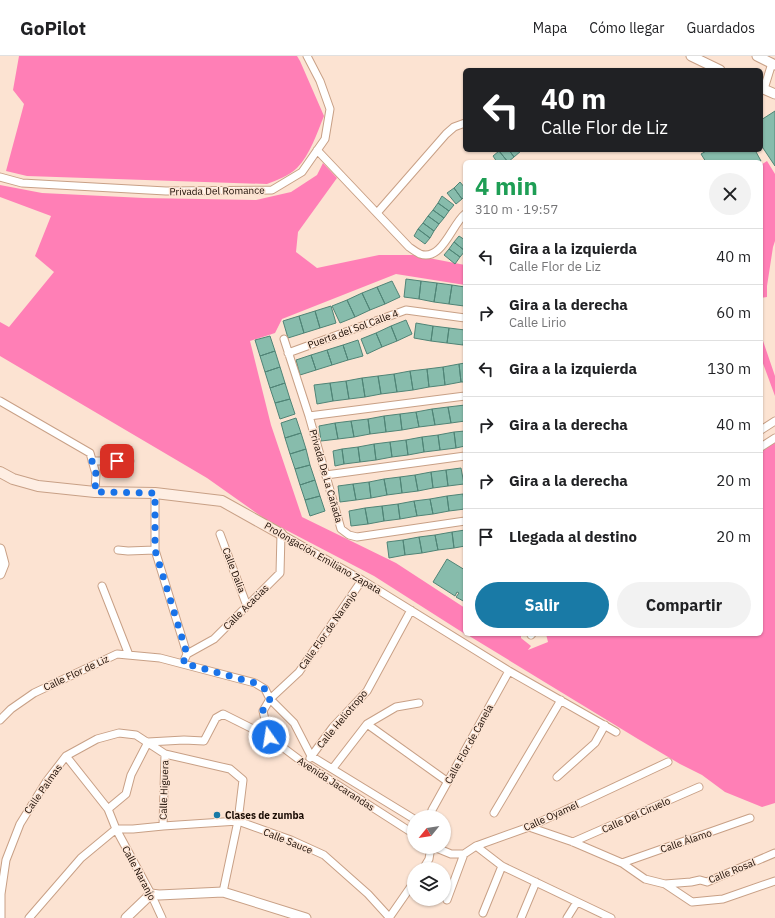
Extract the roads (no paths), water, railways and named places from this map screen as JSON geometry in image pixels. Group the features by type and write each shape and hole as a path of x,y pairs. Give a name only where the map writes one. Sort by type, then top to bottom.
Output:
{"main road":[{"name":"Prolongación Emiliano Zapata","path":"0,472 12,479 38,486 95,492 155,493 222,501 281,534"}],"street":[{"name":"Privada Del Romance","path":"0,176 22,183 166,191 272,190 302,172 325,139 330,109 320,80 307,56"},
{"path":"691,56 716,68"},
{"path":"757,56 774,64 763,87"},
{"path":"763,89 775,94"},
{"path":"377,213 446,134 454,127 463,124"},
{"path":"317,150 409,247 421,254 430,255 439,250 463,217"},
{"name":"Puerta del Sol Calle 4","path":"288,353 406,310 463,318"},
{"name":"Privada De La Cañada","path":"284,339 341,529 349,535 357,537 463,521"},
{"name":"Privada De La Cañada","path":"308,416 463,396"},
{"path":"0,401 90,453 96,474 95,492"},
{"path":"763,429 775,421"},
{"path":"763,446 775,438"},
{"path":"326,475 463,456"},
{"path":"92,461 130,461"},
{"path":"155,493 155,550 187,654 183,663"},
{"name":"Calle Dalia","path":"220,534 247,606"},
{"name":"Prolongación Emiliano Zapata","path":"281,534 362,580 509,671 616,732"},
{"name":"Calle Acacias","path":"187,654 214,639 280,573 281,534"},
{"path":"0,549 4,564 0,574"},
{"path":"118,550 155,550"},
{"name":"Calle Flor de Naranjo","path":"269,737 263,710 270,699 299,672 362,580"},
{"path":"102,586 129,655"},
{"name":"Calle Heliotropo","path":"305,764 333,728 367,691 411,610"},
{"name":"Calle Flor de Liz","path":"0,720 11,709 34,693 117,654 160,658 255,683 265,689 270,699"},
{"name":"Calle Flor de Canela","path":"432,810 509,671"},
{"name":"Avenida Jacarandas","path":"270,699 294,723 311,756 333,768 407,815"},
{"path":"494,813 561,700"},
{"path":"333,768 367,724 396,707 419,703"},
{"name":"Avenida Jacarandas","path":"216,718 223,714 269,737 305,764 407,830"},
{"name":"Calle Palmas","path":"1,918 1,894 6,860 20,824 46,782 66,756 97,739 119,733 136,735 148,742 184,740 204,741 216,718"},
{"path":"367,724 448,782"},
{"path":"557,777 596,743 605,725"},
{"path":"108,809 126,794 131,775 148,742 165,754 230,769 243,780 238,821 223,892"},
{"name":"Calle Higuera","path":"163,826 165,754"},
{"name":"Calle Naranjo","path":"66,756 108,809 116,829 151,894 162,918"},
{"name":"Calle Oyamel","path":"464,854 476,846 529,827 668,762"},
{"name":"Calle Del Ciruelo","path":"573,842 699,787"},
{"name":"Calle Álamo","path":"622,863 750,818"},
{"name":"Calle Sauce","path":"116,829 238,821 291,840 324,856 368,894 389,918"},
{"path":"529,827 573,842 622,863 645,879 665,884 692,902 723,899 775,881"},
{"path":"29,918 81,858 116,829"},
{"path":"476,846 502,866 608,917"},
{"name":"Calle Rosal","path":"665,884 700,880 707,882 775,853"},
{"path":"451,854 464,854 451,889"},
{"path":"483,913 502,866"},
{"path":"520,918 536,882"},
{"path":"126,918 151,894 159,895 223,892 294,917 306,918"},
{"path":"389,918 407,892"},
{"path":"567,918 576,902"}],"place":[{"name":"Clases de zumba","path":"217,815"}]}
